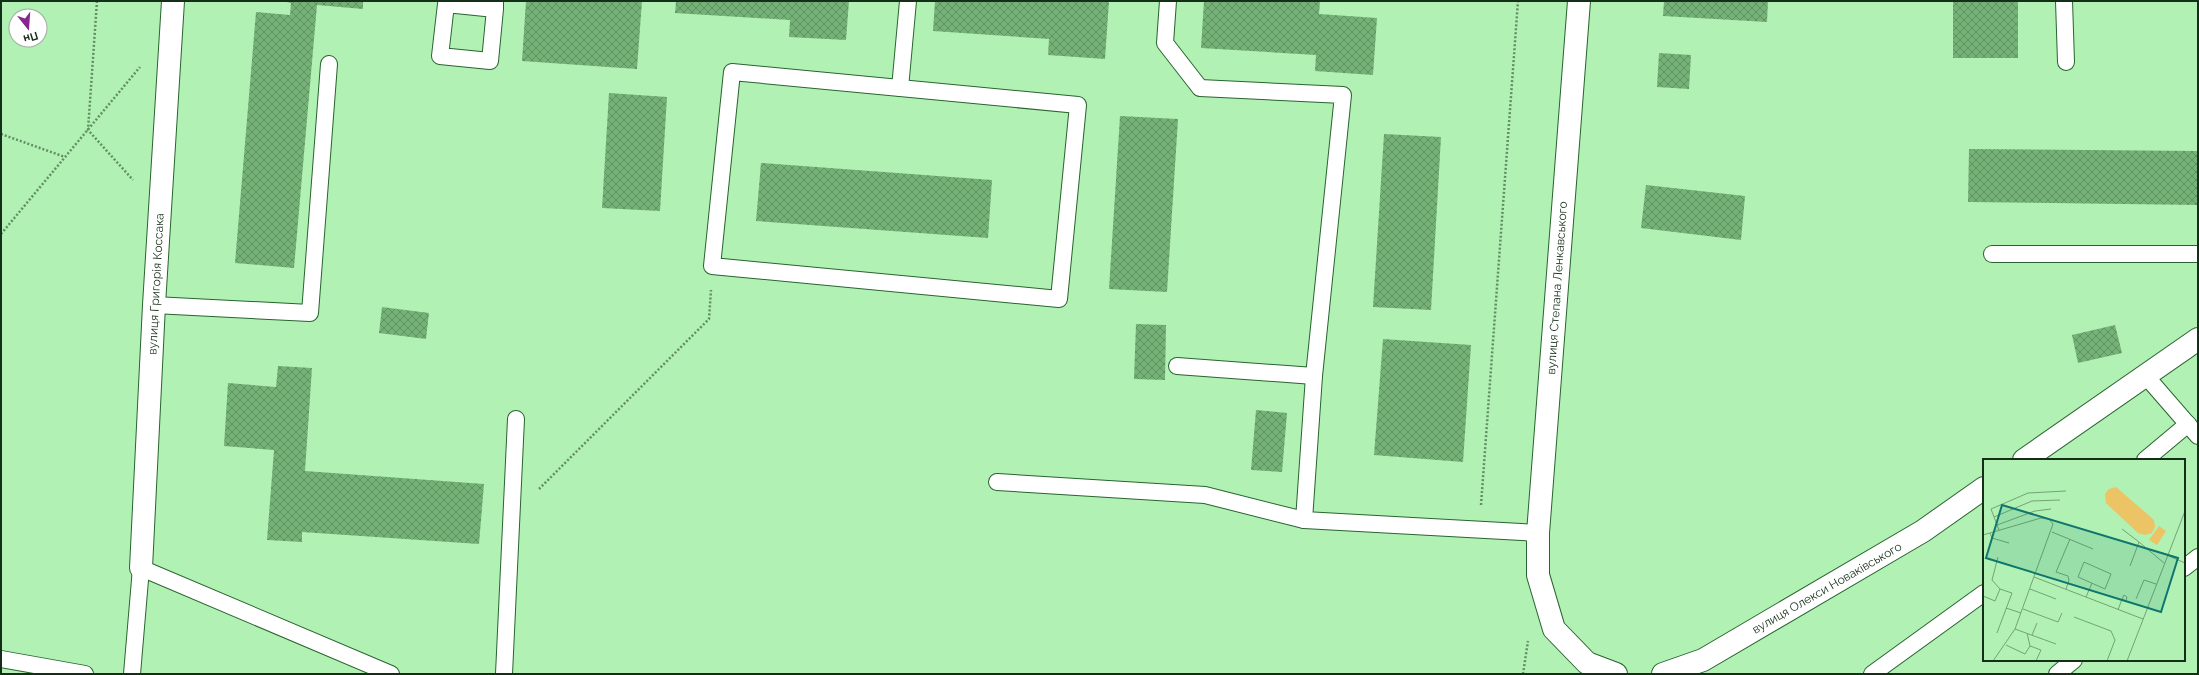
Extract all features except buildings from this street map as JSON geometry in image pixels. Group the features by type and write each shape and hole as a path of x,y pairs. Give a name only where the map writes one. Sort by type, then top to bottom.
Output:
{"street":[{"name":"вулиця Григорія Коссака","path":"142,568 154,305 173,1"},
{"name":"вулиця Степана Ленкавського","path":"1579,1 1538,533 1538,576 1554,629 1587,663 1616,674"},
{"path":"2025,459 2198,339"},
{"name":"вулиця Олекси Новаківського","path":"1663,674 1703,660 1924,531 1983,489"}],"lane":[{"path":"900,88 908,1"},
{"path":"1168,1 1165,43 1200,88 1343,95 1314,376 1304,520"},
{"path":"2064,1 2066,62"},
{"path":"446,4 495,5 490,60 440,56 446,4"},
{"path":"154,305 310,313 329,64"},
{"path":"732,72 900,88 1078,105 1059,299 712,266 732,72"},
{"path":"1992,254 2198,254"},
{"path":"1177,366 1314,376"},
{"path":"2145,375 2193,430 2147,459"},
{"path":"504,674 516,419"},
{"path":"997,482 1205,495 1304,520 1538,533"},
{"path":"2185,567 2198,556"},
{"path":"132,674 142,568 391,674"},
{"path":"1872,674 1983,594"},
{"path":"1,659 85,674"},
{"path":"2057,674 2073,661"}],"path":[{"path":"97,1 88,130 160,210"},
{"path":"1479,530 1518,1"},
{"path":"1,234 142,65"},
{"path":"1,134 65,157"},
{"path":"511,516 709,319 712,266"}]}
